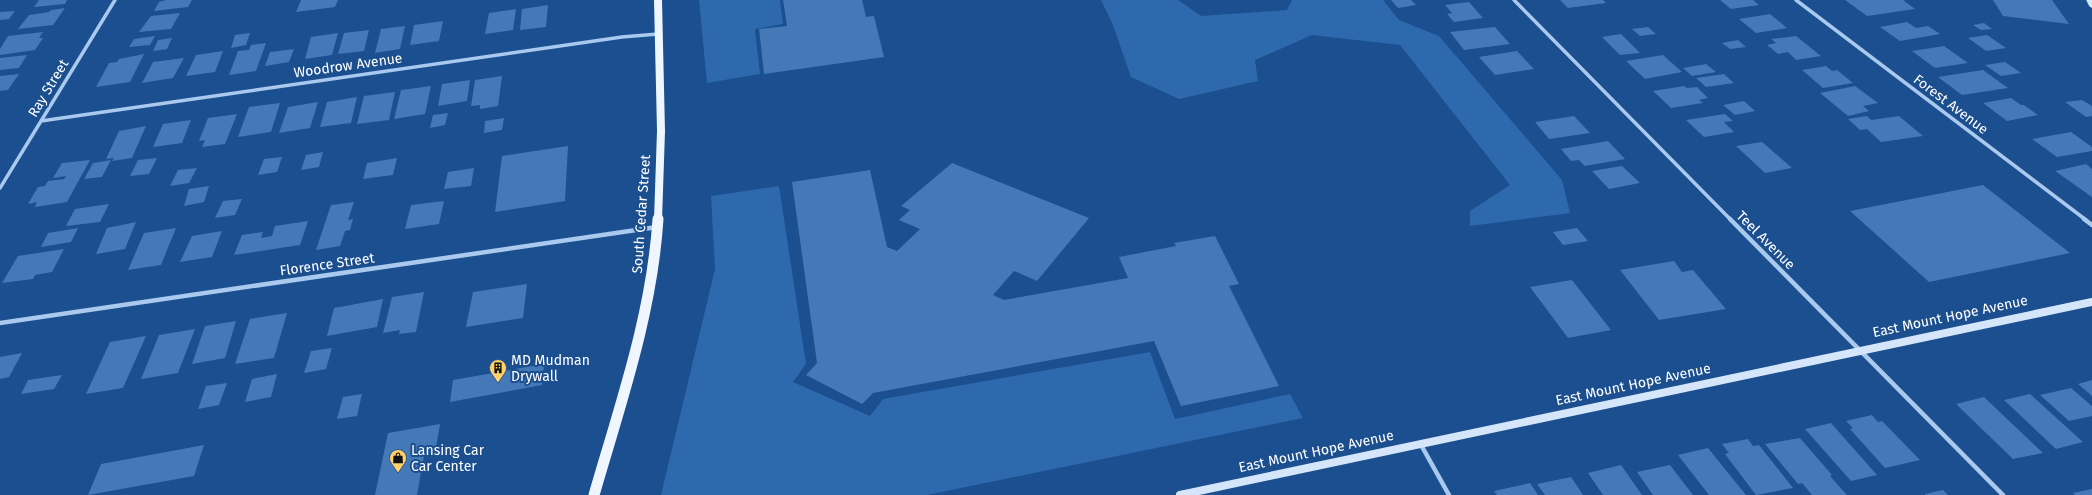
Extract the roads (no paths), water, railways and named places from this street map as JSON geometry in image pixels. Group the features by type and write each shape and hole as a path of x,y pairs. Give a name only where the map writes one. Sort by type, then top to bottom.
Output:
{"main road":[{"name":"South Cedar Street","path":"594,495 644,314 654,260 657,226 660,138 658,0"}],"street":[{"name":"Ray Street","path":"0,188 114,0"},
{"name":"Teel Avenue","path":"1514,0 2003,495"},
{"name":"Forest Avenue","path":"1796,0 2092,225"},
{"path":"2090,0 2092,4"},
{"name":"Woodrow Avenue","path":"40,121 615,38 658,34"},
{"name":"Florence Street","path":"0,323 657,226"},
{"name":"East Mount Hope Avenue","path":"1180,495 2092,302"},
{"path":"1420,444 1450,495"}],"place":[{"name":"MD Mudman Drywall","path":"498,383"},
{"name":"Lansing Car Car Center","path":"398,473"}]}
